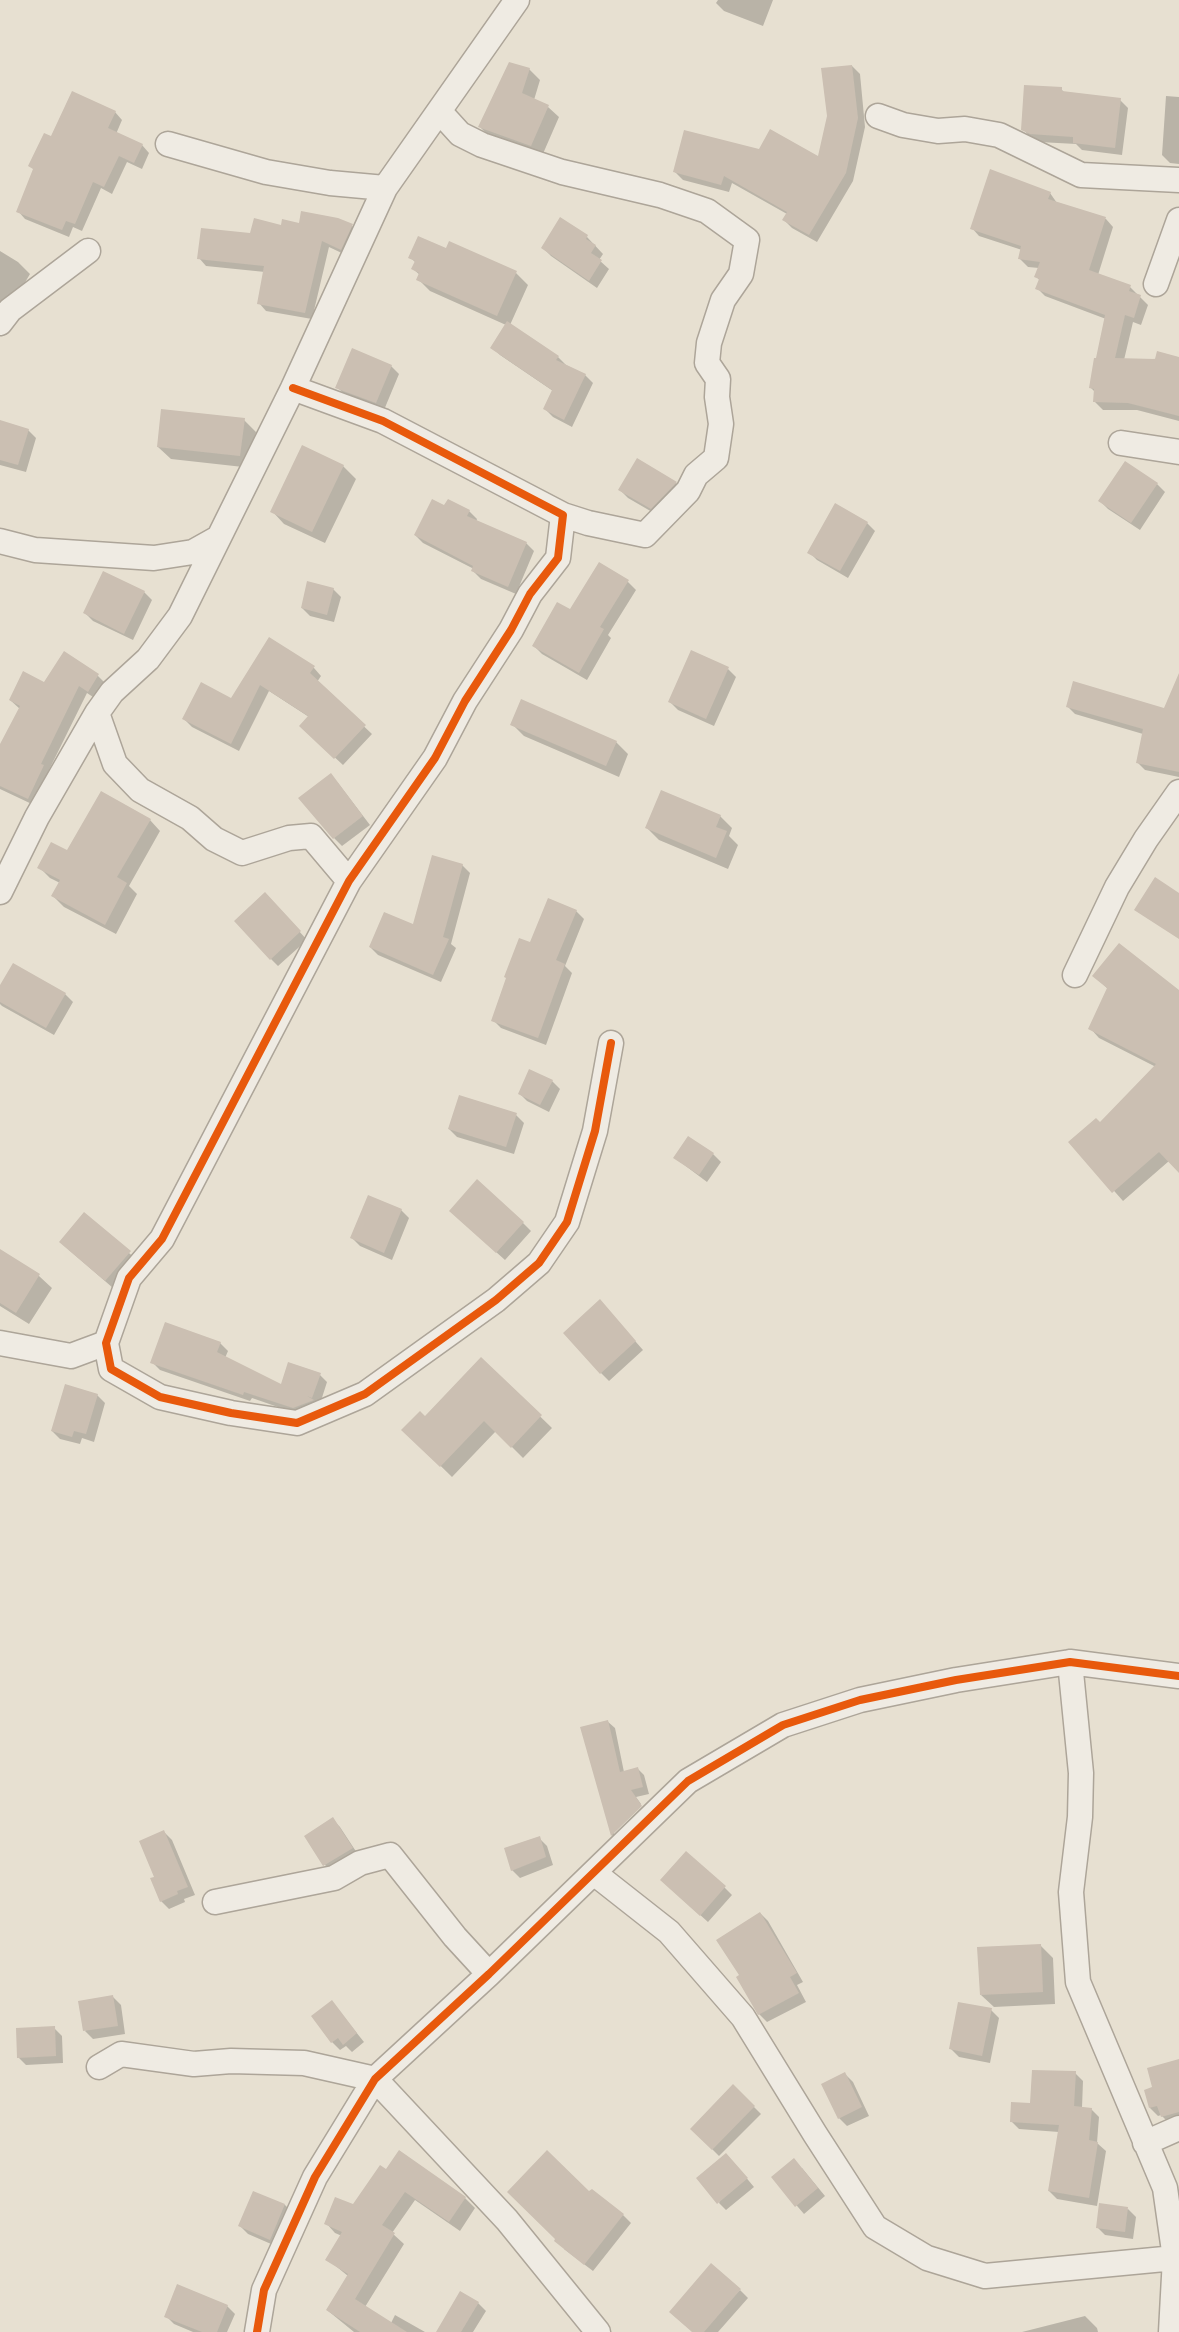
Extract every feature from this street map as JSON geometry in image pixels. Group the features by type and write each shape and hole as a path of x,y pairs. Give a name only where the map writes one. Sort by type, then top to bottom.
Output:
{"street":[{"path":"0,892 37,817 97,714 112,692 148,659 180,615 293,388 385,188 517,0"},
{"path":"293,388 383,421 562,514 588,523 645,535 688,491 696,475 716,458 721,424 717,398 718,380 707,363 709,343 723,300 741,274 747,240 707,211 660,195 562,172 482,145 460,134 440,112"},
{"path":"878,116 903,125 938,131 965,129 999,135 1081,175 1179,180"},
{"path":"168,144 266,172 330,183 385,188"},
{"path":"1156,284 1179,220"},
{"path":"0,323 10,310 88,251"},
{"path":"1121,443 1179,452"},
{"path":"562,514 558,558 530,594 511,630 465,701 435,758 349,881 162,1239 129,1278 106,1343 111,1369 160,1397 231,1413 297,1423 366,1394 496,1300 538,1263 567,1221 595,1131 611,1043"},
{"path":"0,541 35,550 154,558 193,552 218,538"},
{"path":"97,714 115,764 140,790 190,818 214,839 243,853 289,838 311,836 349,881"},
{"path":"1075,975 1117,886 1179,792"},
{"path":"0,1344 71,1356 106,1343"},
{"path":"257,2332 264,2290 315,2177 375,2079 489,1974 688,1781 783,1725 860,1700 956,1680 1070,1662 1179,1676"},
{"path":"1070,1662 1081,1773 1080,1817 1071,1892 1078,1982 1165,2188 1175,2258 1171,2332"},
{"path":"215,1902 334,1878 360,1863 390,1855 455,1937 489,1974"},
{"path":"594,1873 669,1932 743,2017 875,2227 927,2258 985,2276 1175,2258"},
{"path":"99,2067 121,2054 194,2064 231,2061 304,2062 375,2079 507,2220 576,2321 598,2332"},
{"path":"1145,2143 1179,2128"}],"building":[{"path":"509,62 530,68 522,93 549,105 531,146 478,127"},
{"path":"852,65 858,118 846,173 809,235 782,220 787,212 724,176 721,185 673,172 684,130 759,149 770,129 818,156 827,116 821,68"},
{"path":"1024,85 1062,87 1062,91 1121,98 1115,148 1073,143 1073,137 1030,134 1021,130"},
{"path":"72,91 116,111 108,128 143,144 134,163 119,156 104,187 93,182 75,224 66,221 62,230 16,212 33,169 28,166 44,133 51,136"},
{"path":"990,169 1051,192 1048,199 1106,217 1089,270 1131,285 1129,291 1141,295 1134,318 1125,315 1115,358 1155,359 1157,351 1179,357 1179,416 1128,403 1093,402 1094,389 1089,388 1105,315 1035,289 1039,279 1034,277 1040,262 1018,259 1021,246 970,229"},
{"path":"301,211 338,218 353,224 341,250 322,241 305,313 257,304 264,266 197,259 201,228 250,233 254,218 281,225 282,219 299,223"},
{"path":"560,217 588,235 586,239 596,245 591,253 602,260 589,281 541,248"},
{"path":"418,236 446,248 449,241 517,271 497,316 416,280 419,273 411,269 415,261 408,258"},
{"path":"507,321 559,356 556,360 586,374 564,420 543,409 552,390 490,348"},
{"path":"352,348 392,365 376,403 335,388"},
{"path":"161,409 245,418 240,456 157,447"},
{"path":"0,420 29,429 18,465 0,460"},
{"path":"302,445 344,465 312,532 270,512"},
{"path":"637,458 677,482 651,509 618,490"},
{"path":"1125,461 1158,483 1131,523 1098,501"},
{"path":"432,499 444,505 448,499 470,510 467,516 527,542 508,587 471,571 473,566 414,535"},
{"path":"835,503 868,522 840,571 807,553"},
{"path":"599,562 629,580 600,627 604,629 579,673 532,646 557,602 570,609"},
{"path":"103,571 145,591 124,634 83,613"},
{"path":"307,581 334,588 327,615 301,608"},
{"path":"269,637 315,666 310,673 366,725 334,759 299,726 308,716 260,685 231,744 182,719 201,682 231,698"},
{"path":"691,650 729,667 706,719 668,702"},
{"path":"64,651 99,674 88,692 79,686 41,764 44,765 28,799 0,786 0,744 20,706 9,700 23,671 44,682"},
{"path":"1179,673 1179,772 1136,763 1143,729 1066,707 1073,681 1164,708"},
{"path":"521,699 617,741 606,766 510,725"},
{"path":"331,773 363,816 333,839 298,798"},
{"path":"661,790 721,815 716,827 727,831 716,858 645,828"},
{"path":"101,791 151,819 117,877 127,883 105,925 51,896 60,880 37,868 51,842 67,850"},
{"path":"432,855 463,864 443,937 449,939 433,975 369,947 384,912 413,924"},
{"path":"1155,877 1179,893 1179,939 1134,910"},
{"path":"265,892 301,931 270,960 234,921"},
{"path":"548,898 577,910 556,960 565,964 538,1038 491,1021 519,938 530,942"},
{"path":"1119,943 1179,990 1179,1173 1159,1152 1112,1193 1068,1142 1096,1118 1100,1122 1156,1064 1088,1029 1107,988 1092,976"},
{"path":"13,963 66,993 46,1028 0,1002 0,985"},
{"path":"529,1069 553,1080 540,1105 518,1094"},
{"path":"459,1095 517,1113 506,1147 448,1129"},
{"path":"688,1136 714,1153 699,1175 673,1158"},
{"path":"477,1179 524,1222 496,1253 449,1211"},
{"path":"368,1195 402,1209 384,1253 350,1238"},
{"path":"84,1212 131,1251 105,1281 59,1242"},
{"path":"0,1249 40,1274 16,1313 0,1303"},
{"path":"600,1299 636,1341 600,1374 563,1333"},
{"path":"165,1322 221,1342 217,1352 281,1384 288,1362 321,1373 312,1398 307,1396 314,1400 293,1408 244,1392 243,1395 150,1363"},
{"path":"481,1357 542,1415 511,1448 484,1421 440,1467 401,1430 420,1411 425,1416"},
{"path":"65,1384 98,1394 86,1434 74,1431 72,1437 51,1431"},
{"path":"608,1720 620,1772 638,1767 643,1787 631,1790 642,1806 611,1836 580,1727"},
{"path":"333,1817 353,1848 323,1866 304,1836"},
{"path":"164,1830 188,1887 160,1902 150,1878 154,1877 139,1841"},
{"path":"540,1836 546,1857 511,1871 504,1848"},
{"path":"686,1851 726,1886 700,1916 660,1880"},
{"path":"760,1912 797,1973 790,1977 799,1993 758,2015 736,1977 739,1975 716,1940"},
{"path":"1041,1944 1043,1992 980,1995 977,1947"},
{"path":"113,1995 118,2026 83,2031 78,2001"},
{"path":"332,2000 357,2033 343,2045 338,2038 331,2043 311,2016"},
{"path":"958,2002 992,2008 982,2056 949,2049"},
{"path":"55,2026 56,2056 17,2058 16,2028"},
{"path":"1179,2059 1179,2112 1161,2117 1157,2106 1149,2108 1144,2090 1152,2087 1147,2068"},
{"path":"1032,2070 1076,2071 1074,2106 1092,2108 1089,2140 1098,2142 1089,2198 1048,2191 1059,2125 1010,2122 1011,2102 1030,2103"},
{"path":"845,2072 862,2107 838,2119 821,2084"},
{"path":"733,2084 755,2106 712,2150 690,2129"},
{"path":"399,2150 466,2197 449,2222 405,2192 382,2225 395,2233 355,2299 407,2332 360,2332 326,2310 348,2274 325,2260 342,2232 324,2224 335,2197 353,2204 380,2165 386,2169"},
{"path":"547,2150 589,2191 592,2189 624,2214 584,2265 554,2241 555,2239 507,2192"},
{"path":"726,2153 748,2178 717,2204 696,2178"},
{"path":"794,2158 818,2188 795,2207 771,2177"},
{"path":"253,2191 285,2204 270,2240 238,2226"},
{"path":"1099,2203 1128,2207 1125,2232 1096,2228"},
{"path":"711,2263 741,2289 704,2332 692,2332 669,2312"},
{"path":"177,2284 228,2305 217,2332 202,2332 164,2317"},
{"path":"460,2291 479,2302 461,2332 436,2332"}],"cycle path":[{"path":"293,388 383,421 563,515 558,558 530,594 511,630 465,701 435,758 349,881 162,1239 129,1278 106,1343 111,1369 160,1397 231,1413 297,1423 365,1394 496,1300 539,1263 567,1222 595,1131 611,1043"},
{"path":"257,2332 264,2290 315,2177 375,2079 489,1974 688,1781 783,1725 860,1700 956,1680 1070,1662 1179,1676"}]}
